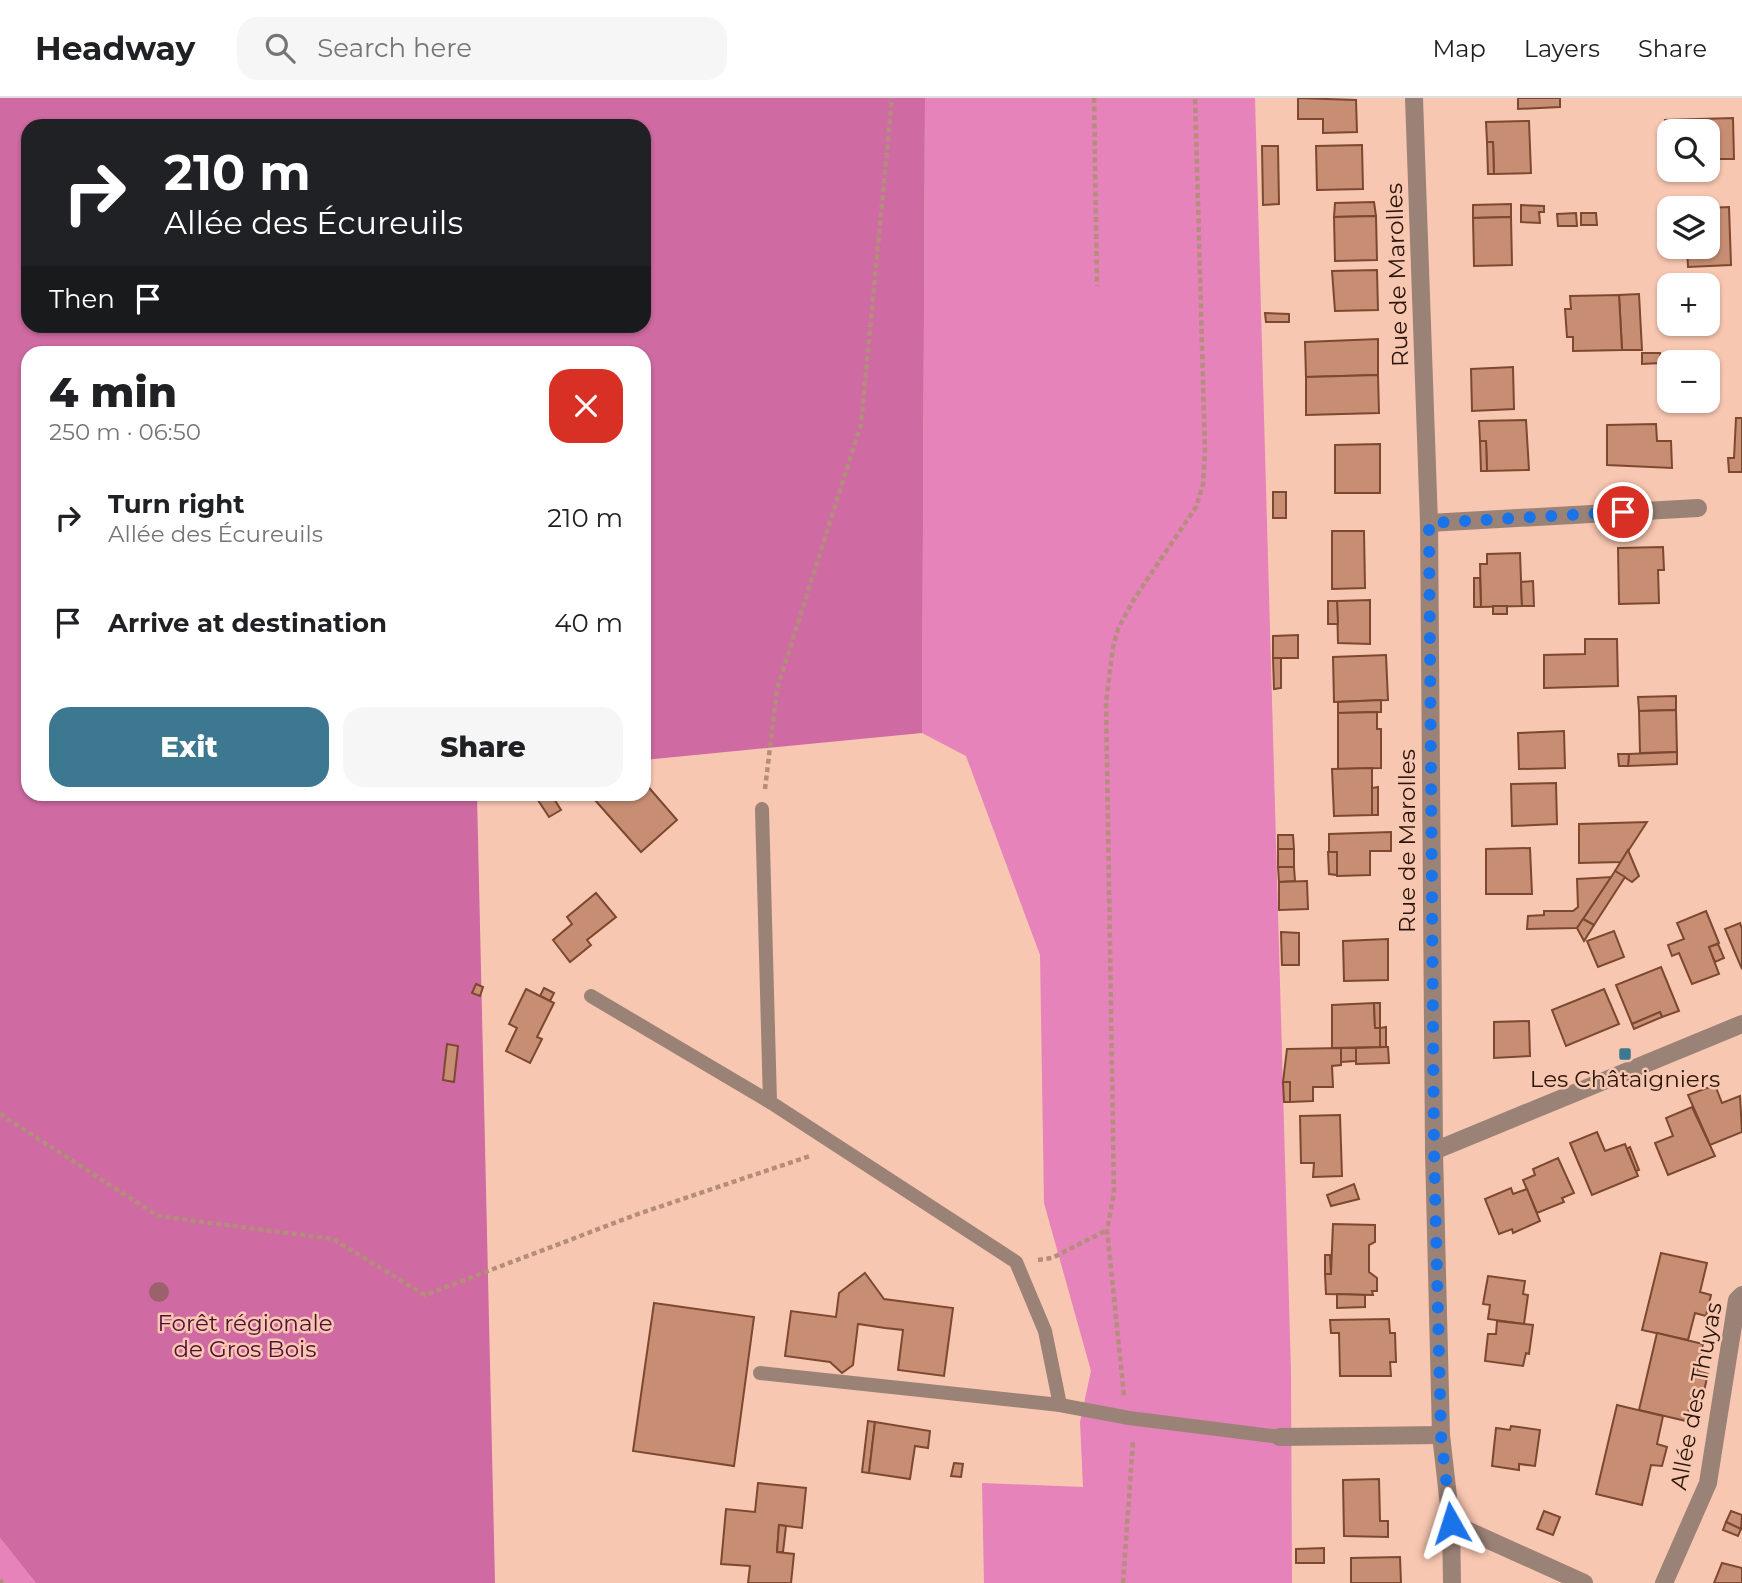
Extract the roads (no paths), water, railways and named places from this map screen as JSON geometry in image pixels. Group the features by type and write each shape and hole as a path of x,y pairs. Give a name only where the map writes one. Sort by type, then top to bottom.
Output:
{"street":[{"name":"Rue de Marolles","path":"1414,98 1429,523 1434,1151 1441,1435 1451,1523 1452,1583"},
{"path":"1429,523 1698,508"},
{"path":"1434,1151 1742,1024"},
{"name":"Allée des Thuyas","path":"1664,1583 1708,1483 1737,1300 1742,1295"},
{"path":"1280,1437 1441,1435"},
{"path":"1451,1523 1584,1583"}],"lane":[{"path":"762,809 769,1102"},
{"path":"590,996 769,1102 1016,1262 1045,1331 1060,1405"},
{"path":"760,1373 1060,1405 1129,1418 1280,1437"}],"place":[{"name":"Les Châtaigniers","path":"1625,1054"}],"park label":[{"name":"Forêt régionale de Gros Bois","path":"245,1336"}]}
